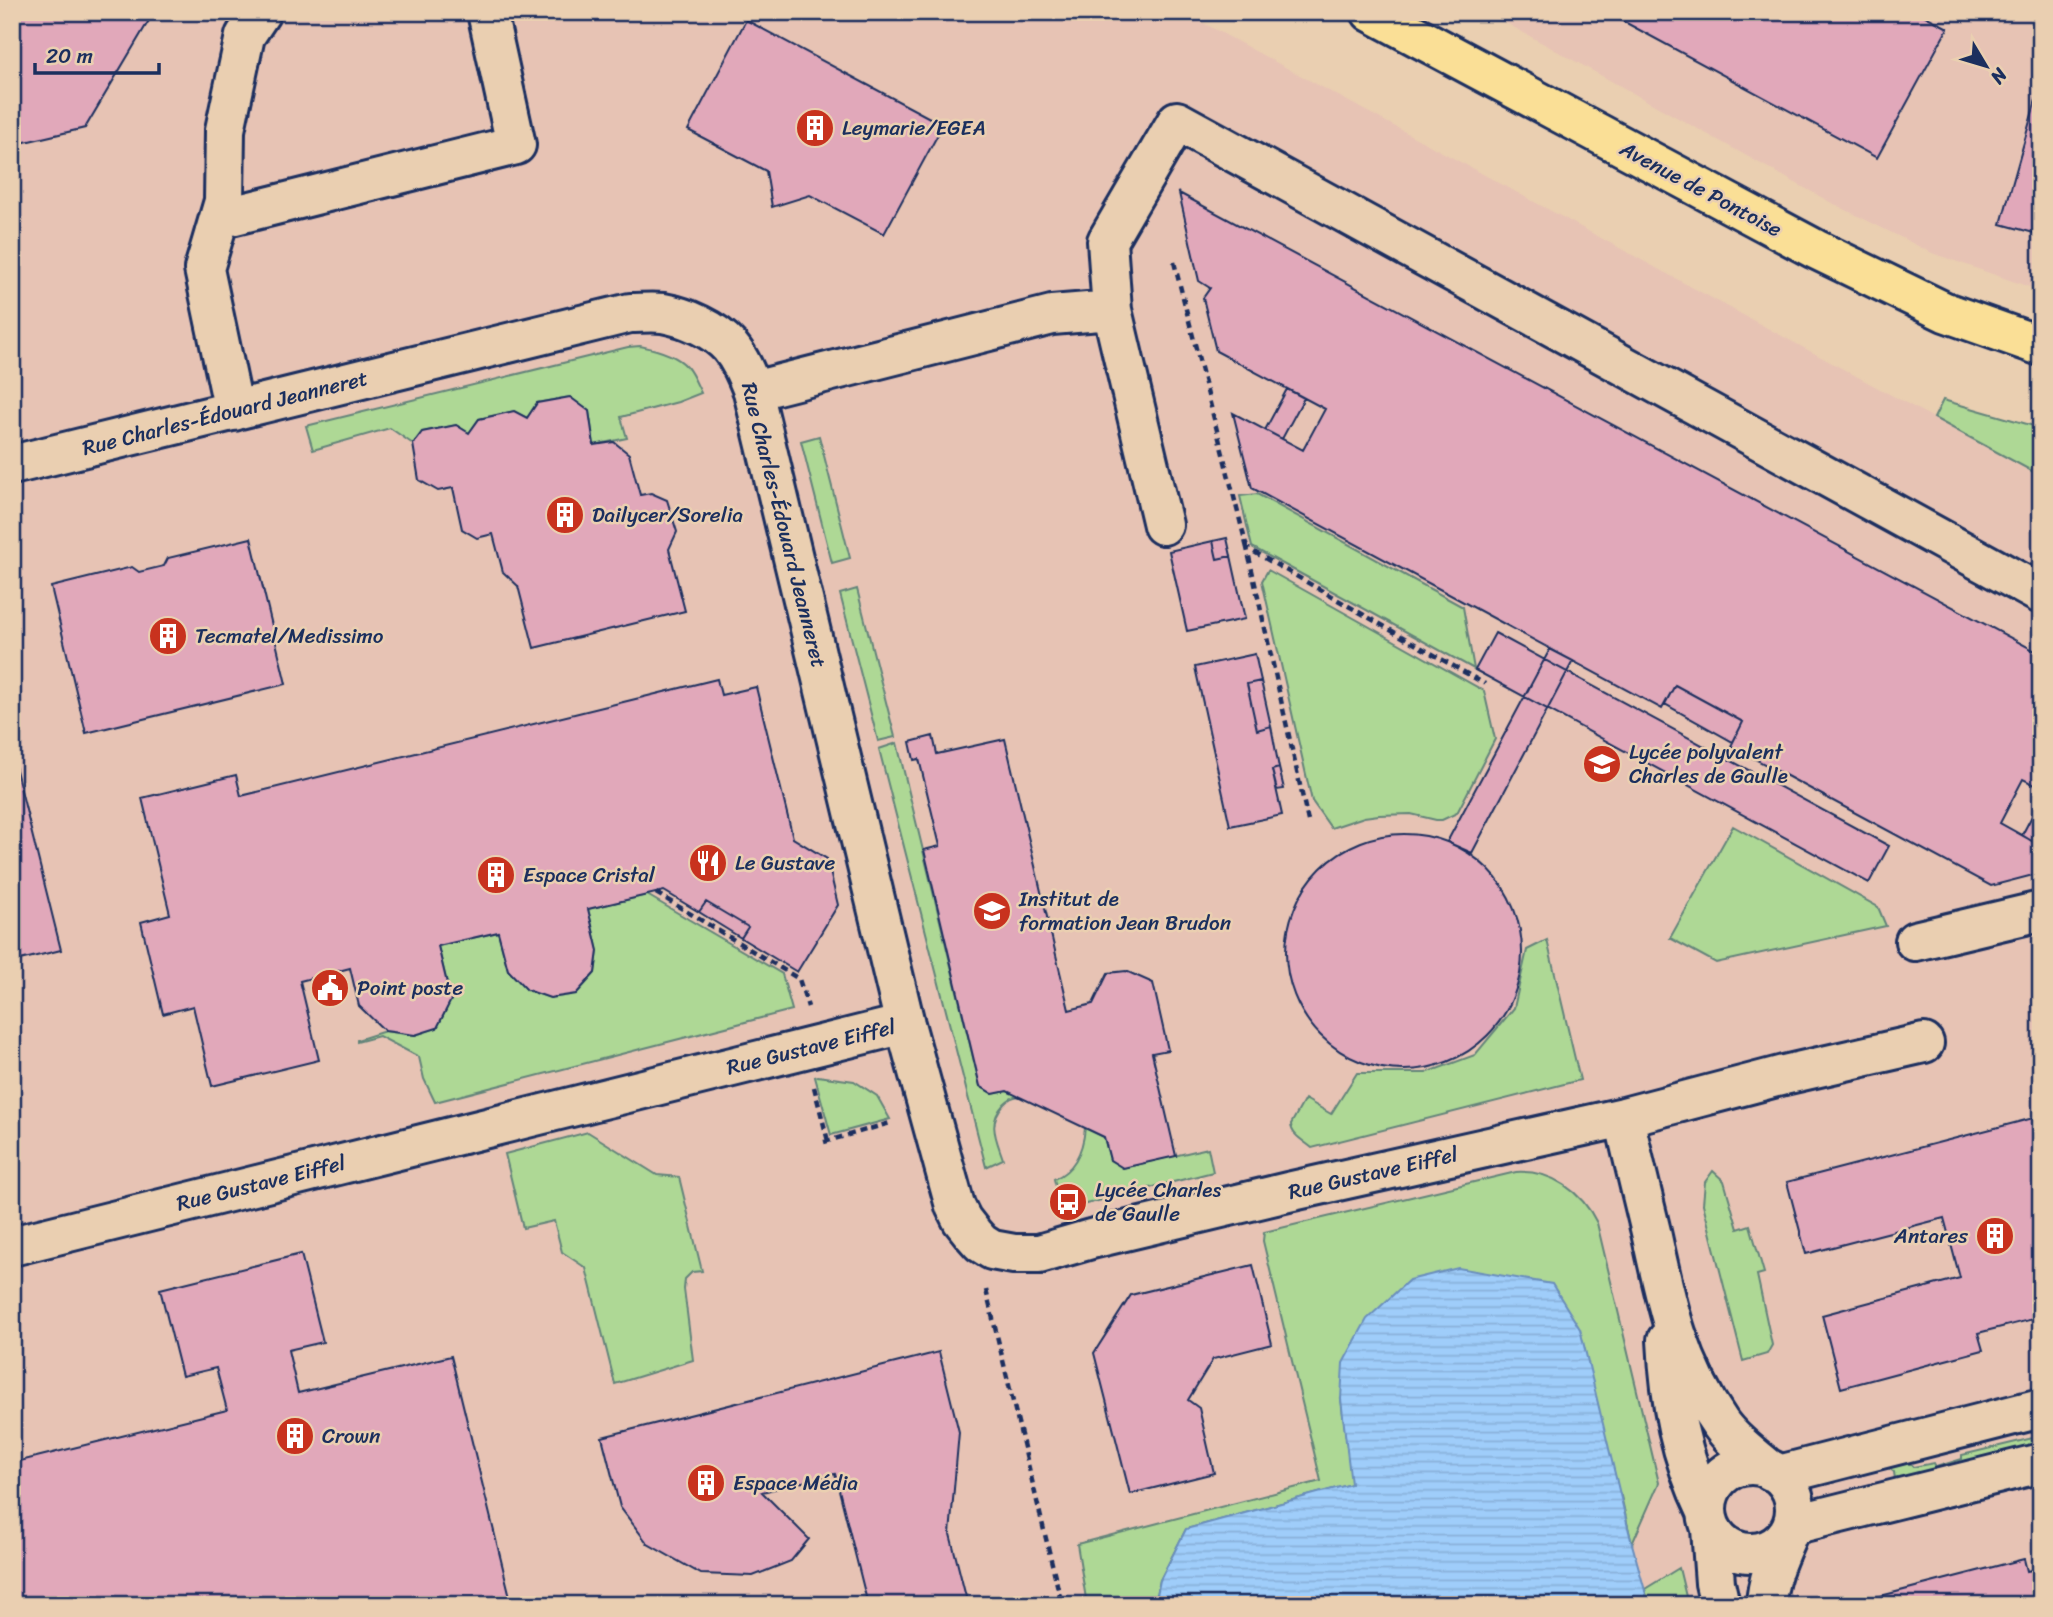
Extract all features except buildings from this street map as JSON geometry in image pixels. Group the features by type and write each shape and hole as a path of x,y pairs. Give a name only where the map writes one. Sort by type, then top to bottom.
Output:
{"main road":[{"name":"Avenue de Pontoise","path":"1371,12 1815,249 1945,312 2041,346"}],"street":[{"path":"234,411 204,269 224,201 225,130 245,36 261,12"},
{"path":"219,219 516,145 487,12"},
{"path":"1163,525 1112,310 1107,241 1177,121 2041,594"},
{"path":"753,391 1052,315 1112,310"},
{"name":"Rue Charles-Édouard Jeanneret","path":"12,465 630,313 663,313 690,320 712,333 730,347 743,367 753,391 905,1024"},
{"path":"1915,941 2041,911"},
{"name":"Rue Gustave Eiffel","path":"12,1245 905,1024 962,1220 981,1243 992,1250 1014,1255 1039,1254 1288,1192 1623,1117 1924,1043"},
{"path":"1623,1117 1665,1300 1678,1343 1691,1373 1730,1435 1785,1482 1794,1498 1794,1517 1774,1567 1766,1605"},
{"path":"1665,1300 1673,1409 1684,1455 1709,1520 1721,1542 1736,1551 1761,1552 1776,1545 1790,1529 2041,1463"},
{"path":"1720,1605 1715,1583 1707,1504 1713,1488 1724,1475 1747,1466 1756,1466 1775,1473 2041,1408"}],"path":[{"path":"1174,262 1247,548 1308,821"},
{"path":"1247,548 1485,684"},
{"path":"656,893 799,979 810,1010"},
{"path":"813,1084 826,1141 901,1120"},
{"path":"986,1290 1062,1605"}],"shaded area":[{"path":"12,12 1183,12 2041,476 2041,1605 12,1605"},
{"path":"1486,12 2041,12 2041,291 1932,253 1830,202"}],"green space":[{"path":"640,346 678,359 687,367 701,393 621,417 627,438 594,445 589,411 569,397 537,403 527,418 514,411 479,419 469,433 456,425 423,432 413,444 390,428 313,450 306,426 628,347"},
{"path":"1943,400 2041,428 2041,476 1934,418"},
{"path":"819,436 850,558 832,563 801,441"},
{"path":"1257,494 1463,607 1474,669 1252,547 1240,496"},
{"path":"1268,570 1484,691 1495,739 1457,813 1442,820 1411,814 1379,815 1331,828 1312,801 1262,581"},
{"path":"857,589 895,737 878,741 840,594"},
{"path":"897,743 980,1086 993,1094 1007,1091 1019,1096 1006,1102 994,1124 1003,1159 986,1167 879,749"},
{"path":"1733,826 1878,907 1886,926 1716,963 1670,938"},
{"path":"647,895 782,974 792,1010 435,1102 424,1079 419,1057 379,1036 357,1042 385,1031 415,1035 437,1028 451,1000 438,946 498,932 508,970 527,990 550,998 576,994 595,973 598,951 588,909"},
{"path":"1547,940 1580,1080 1312,1148 1296,1135 1291,1124 1305,1099 1331,1114 1357,1073 1426,1073 1475,1055 1514,1008 1527,950"},
{"path":"815,1077 854,1081 877,1096 890,1119 831,1135"},
{"path":"1085,1128 1104,1137 1110,1159 1123,1168 1208,1148 1213,1172 1062,1210 1054,1179 1073,1165"},
{"path":"588,1132 657,1175 679,1177 702,1271 692,1272 685,1279 693,1360 615,1384 586,1268 562,1252 554,1221 523,1228 505,1154"},
{"path":"1713,1171 1724,1181 1738,1229 1750,1225 1764,1273 1757,1275 1772,1345 1767,1354 1743,1361 1703,1204 1705,1182"},
{"path":"1516,1172 1542,1175 1564,1185 1583,1202 1597,1223 1659,1483 1632,1544 1621,1496 1341,1399 1352,1484 1186,1529 1160,1580 1155,1605 1087,1605 1077,1544 1321,1481 1263,1241 1264,1232"},
{"path":"2041,1436 2041,1449 1893,1482 1894,1472 1886,1466 1904,1458 1913,1467 1934,1463 1936,1467 1962,1459 1962,1455"},
{"path":"1679,1568 1688,1605 1649,1605 1645,1589"}],"water":[{"path":"1458,1268 1552,1284 1580,1329 1649,1605 1155,1605 1160,1580 1186,1529 1351,1484 1341,1399 1343,1363 1367,1319 1409,1280"}],"place":[{"name":"Leymarie/EGEA","path":"815,128"},
{"name":"Dailycer/Sorelia","path":"565,515"},
{"name":"Tecmatel/Medissimo","path":"168,636"},
{"name":"Lycée polyvalent Charles de Gaulle","path":"1602,764"},
{"name":"Le Gustave","path":"708,863"},
{"name":"Espace Cristal","path":"496,875"},
{"name":"Institut de formation Jean Brudon","path":"992,911"},
{"name":"Point poste","path":"330,988"},
{"name":"Lycée Charles de Gaulle","path":"1068,1202"},
{"name":"Antares","path":"1995,1236"},
{"name":"Crown","path":"295,1436"},
{"name":"Espace Média","path":"706,1483"}]}
